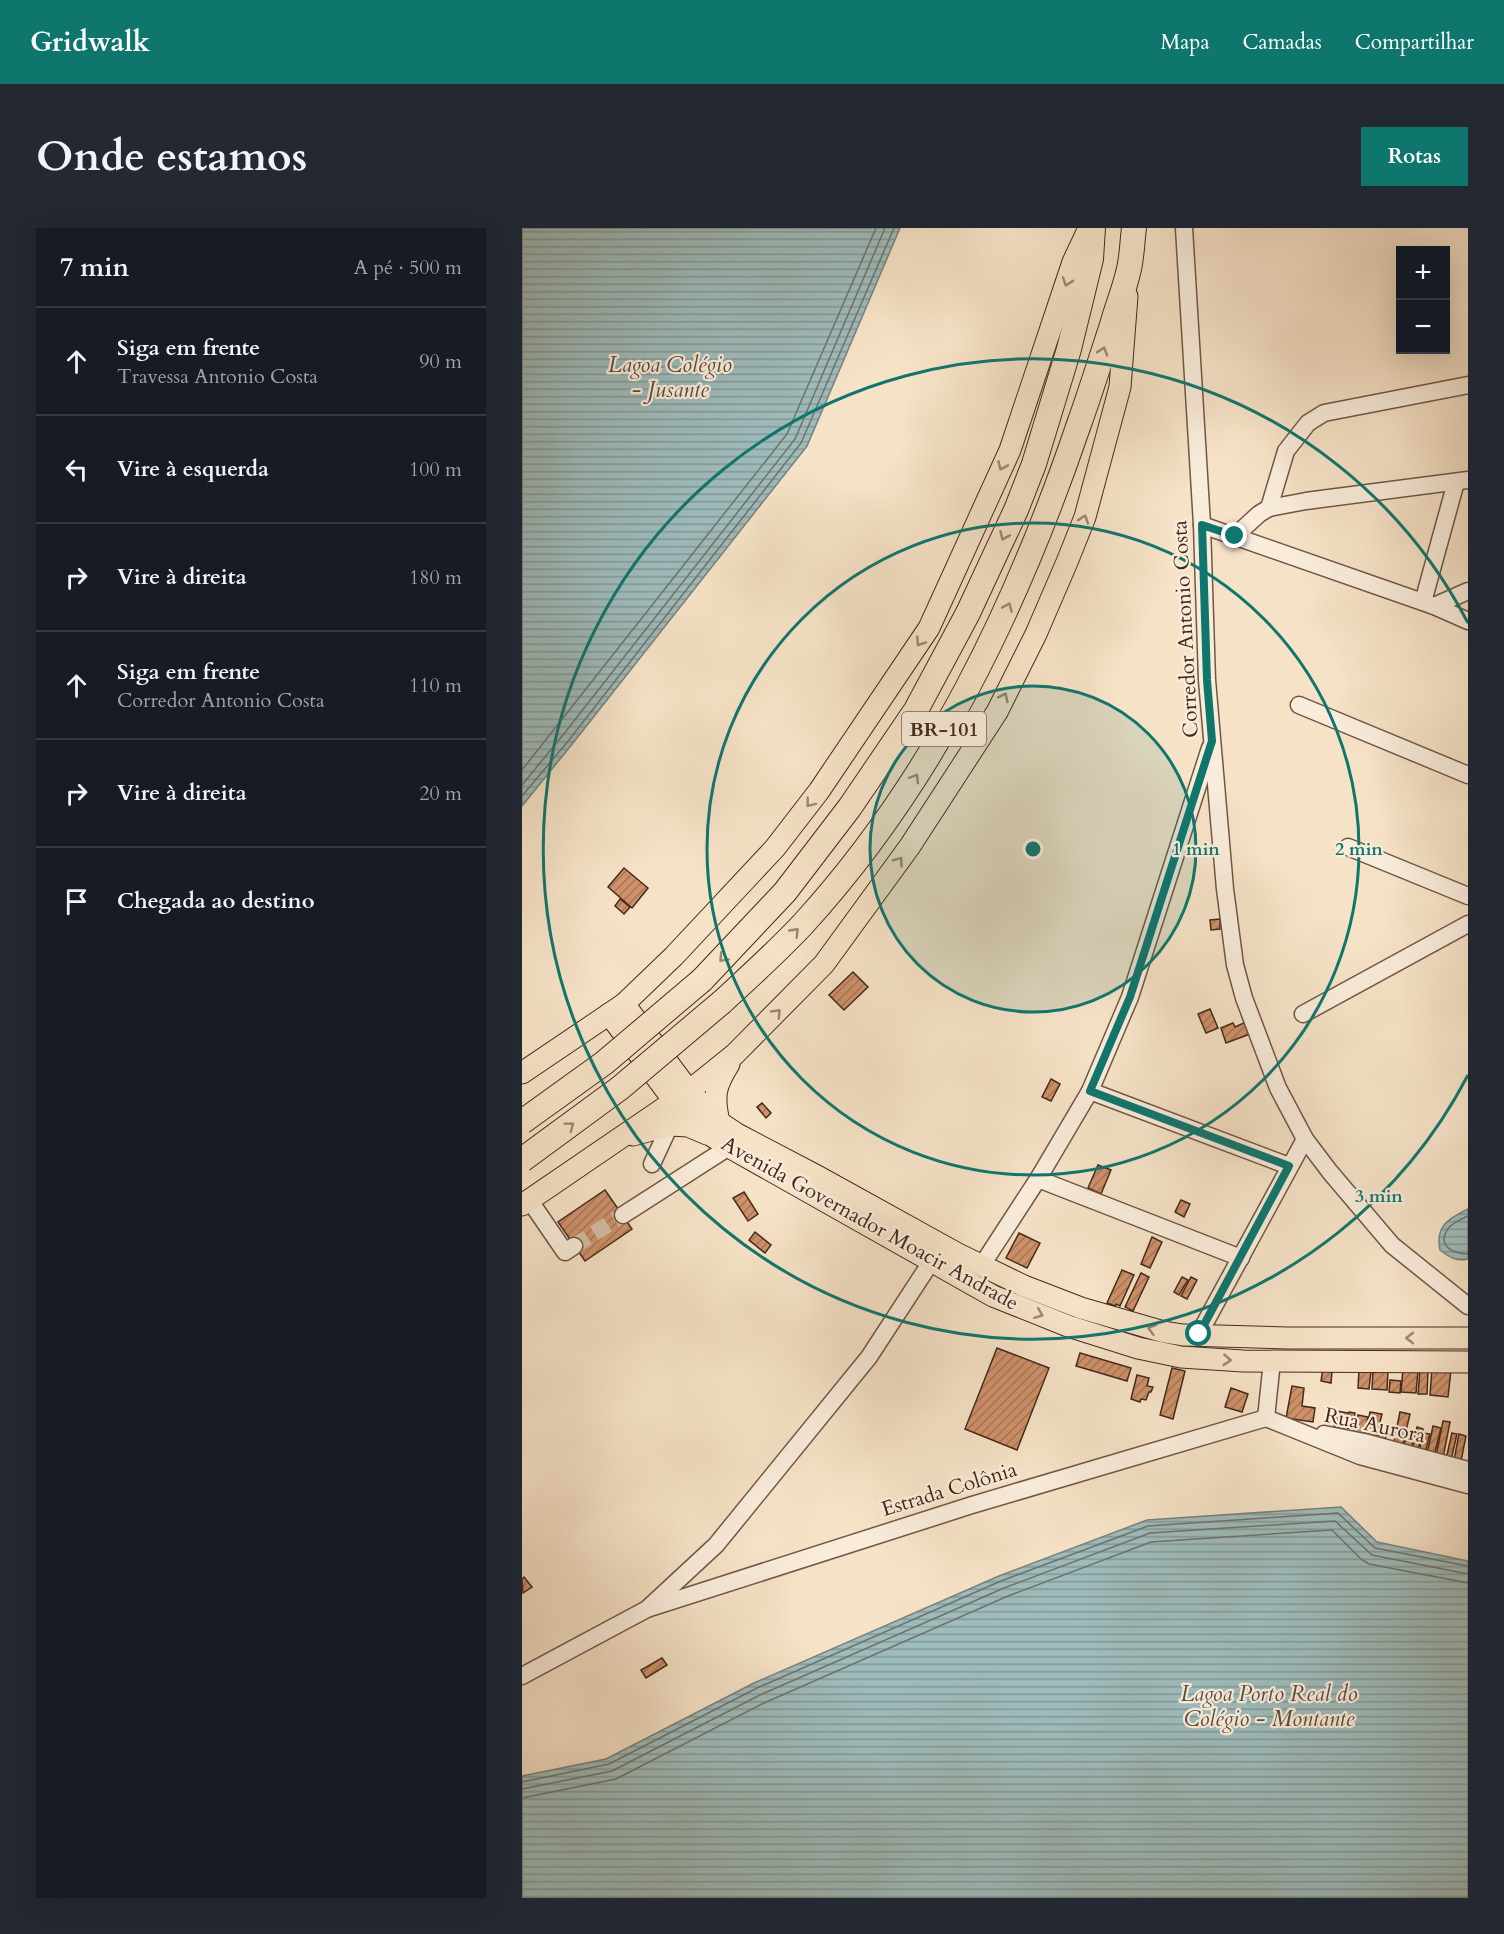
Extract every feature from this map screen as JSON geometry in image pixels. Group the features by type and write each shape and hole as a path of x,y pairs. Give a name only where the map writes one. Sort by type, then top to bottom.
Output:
{"highway":[{"path":"522,1122 604,1063 702,980 785,892 805,867 881,763 915,711 968,613 1012,519 1034,464 1069,349 1091,259 1091,228"},
{"name":"BR-101","path":"522,1160 621,1088 722,1002 804,923 880,828 913,782 998,629 1045,522 1129,271 1134,228"}],"main road":[{"path":"522,1073 616,1009 674,956 775,848 819,791 929,628 1010,450 1073,262 1091,228"},
{"name":"BR-101","path":"526,1203 681,1096 735,1054 824,964 910,846 997,712 1040,623 1085,517 1120,387 1129,271"},
{"name":"Avenida Governador Moacir Andrade","path":"616,1009 681,1096 724,1135 931,1262 993,1296 1057,1322 1138,1348 1181,1357 1243,1361 1468,1362"},
{"path":"621,1138 669,1125 688,1126 724,1135 715,1097 717,1084 735,1054"},
{"name":"Avenida Governador Moacir Andrade","path":"724,1135 1024,1286 1081,1308 1164,1332 1287,1338 1468,1338"},
{"path":"1181,1357 1191,1334"}],"street":[{"name":"Corredor Antonio Costa","path":"1184,228 1202,525 1206,668 1225,889 1235,965 1244,998 1278,1088 1305,1139 1392,1245 1468,1306"},
{"path":"1269,508 1286,451 1308,423 1324,413 1468,385"},
{"path":"1235,536 1269,508 1306,501 1464,484 1429,604"},
{"path":"1202,525 1429,604 1468,621"},
{"path":"1429,604 1468,591"},
{"path":"1299,705 1468,775"},
{"path":"982,1265 1038,1179 1090,1091 1130,997 1212,741"},
{"path":"1348,847 1468,896"},
{"path":"1304,1014 1468,924"},
{"path":"1090,1091 1289,1166"},
{"path":"652,1164 669,1125"},
{"path":"623,1215 724,1135"},
{"path":"1191,1334 1240,1258 1305,1139"},
{"path":"1038,1179 1240,1258"},
{"path":"526,1203 565,1252 574,1246"},
{"path":"522,1676 647,1609 716,1545 869,1357 931,1262"},
{"path":"1272,1361 1266,1418 1302,1434"},
{"name":"Estrada Colônia","path":"647,1609 972,1505 1266,1418"},
{"name":"Rua Aurora","path":"1302,1434 1328,1434 1468,1470"},
{"name":"Rua Aurora","path":"1302,1434 1360,1456 1468,1485"}],"water":[{"name":"Lagoa Colégio - Jusante","path":"522,228 900,228 807,446 522,806"},
{"path":"1468,1209 1468,1259 1450,1257 1440,1250 1441,1229 1454,1216"},
{"name":"Lagoa Porto Real do Colégio - Montante","path":"1341,1507 1377,1542 1468,1561 1468,1898 522,1898 522,1776 606,1759 754,1683 999,1576 1147,1520"}],"building":[{"path":"624,868 648,888 632,908 608,887"},
{"path":"620,899 630,907 624,914 615,906"},
{"path":"1220,919 1220,929 1211,930 1210,920"},
{"path":"853,972 868,987 844,1010 829,995"},
{"path":"1210,1009 1218,1028 1206,1033 1198,1014"},
{"path":"1246,1022 1250,1034 1226,1043 1221,1028 1233,1023 1235,1027"},
{"path":"1051,1079 1060,1084 1051,1101 1042,1097"},
{"path":"762,1103 771,1113 766,1118 757,1107"},
{"path":"1098,1165 1111,1170 1101,1194 1088,1188"},
{"path":"605,1190 632,1229 585,1261 558,1222"},
{"path":"744,1192 758,1214 748,1221 733,1198"},
{"path":"1181,1200 1190,1204 1184,1217 1175,1212"},
{"path":"755,1232 771,1245 765,1253 749,1240"},
{"path":"1019,1233 1040,1243 1027,1268 1006,1258"},
{"path":"1152,1237 1162,1242 1150,1268 1141,1264"},
{"path":"1122,1270 1134,1275 1120,1306 1116,1304 1115,1306 1107,1303"},
{"path":"1141,1273 1149,1277 1133,1311 1125,1307"},
{"path":"1182,1277 1188,1280 1179,1295 1174,1292"},
{"path":"1191,1277 1197,1280 1187,1299 1181,1296"},
{"path":"997,1348 1049,1368 1017,1450 965,1429"},
{"path":"1080,1353 1131,1368 1127,1381 1076,1366"},
{"path":"1172,1368 1185,1371 1173,1419 1160,1415"},
{"path":"1432,1368 1451,1370 1448,1397 1430,1395"},
{"path":"1323,1369 1332,1371 1331,1383 1321,1381"},
{"path":"1403,1369 1418,1371 1416,1393 1401,1392"},
{"path":"1359,1370 1371,1371 1369,1389 1358,1388"},
{"path":"1373,1370 1388,1371 1387,1390 1372,1389"},
{"path":"1420,1370 1428,1371 1427,1394 1418,1394"},
{"path":"1137,1375 1149,1378 1147,1386 1153,1387 1146,1400 1141,1399 1140,1402 1131,1399"},
{"path":"1390,1380 1401,1381 1400,1393 1389,1392"},
{"path":"1292,1386 1304,1388 1302,1406 1315,1408 1313,1422 1286,1418"},
{"path":"1231,1388 1248,1394 1242,1412 1225,1407"},
{"path":"1337,1411 1348,1413 1345,1429 1334,1427"},
{"path":"1349,1412 1355,1413 1352,1429 1347,1428"},
{"path":"1370,1412 1382,1414 1375,1442 1364,1440"},
{"path":"1400,1412 1410,1414 1402,1448 1393,1446"},
{"path":"1358,1415 1368,1417 1363,1439 1353,1436"},
{"path":"1443,1421 1450,1422 1443,1458 1436,1456"},
{"path":"1381,1424 1388,1426 1384,1445 1377,1443"},
{"path":"1433,1426 1441,1428 1434,1456 1427,1454"},
{"path":"1417,1427 1423,1429 1418,1451 1412,1450"},
{"path":"1407,1432 1415,1433 1411,1450 1403,1448"},
{"path":"1423,1433 1430,1434 1425,1453 1419,1452"},
{"path":"1452,1433 1457,1434 1451,1460 1446,1459"},
{"path":"1459,1434 1466,1436 1461,1461 1454,1460"},
{"path":"524,1577 532,1587 523,1593 522,1579"},
{"path":"662,1658 667,1665 646,1678 641,1670"}],"tunnel":[{"path":"574,1246 623,1215"}],"route":[{"path":"1199,1334 1289,1166 1090,1091 1130,997 1212,741 1207,680 1202,525 1235,536"}]}
